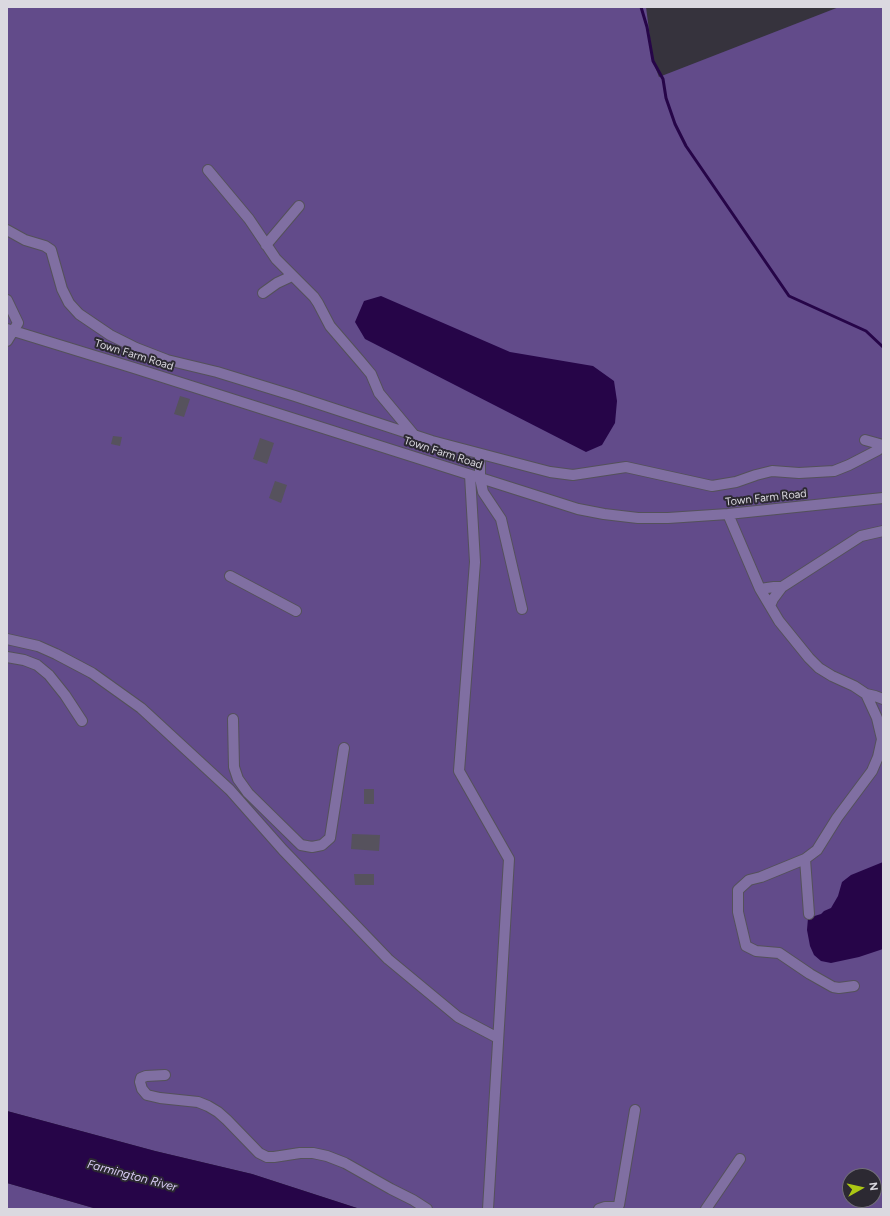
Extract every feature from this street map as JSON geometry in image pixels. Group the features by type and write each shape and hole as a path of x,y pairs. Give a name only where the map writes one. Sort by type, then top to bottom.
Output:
{"street":[{"path":"208,170 249,219 276,259 318,302 330,326 362,362 371,374 379,393 414,435"},
{"path":"266,245 299,206"},
{"path":"7,230 25,240 45,246 51,250 62,289 69,303 80,314 116,338 136,348 167,360 217,372 414,435 550,472 573,475 626,467 712,486 736,482 772,471 804,473 834,471 849,466 878,450 883,445 865,440"},
{"path":"264,293 277,283 292,276"},
{"path":"7,300 18,323 10,330 7,341"},
{"name":"Town Farm Road","path":"10,330 578,509 638,518 668,518 728,514 883,498"},
{"path":"480,454 475,476 475,562 459,770 509,859 488,1209"},
{"path":"475,476 483,492 501,519 522,609"},
{"path":"728,514 760,589 779,621 809,658 819,668 832,676 854,686 866,694 883,699"},
{"path":"770,606 773,599 782,588 861,536 883,531"},
{"path":"230,576 296,611"},
{"path":"760,589 774,587 782,588"},
{"path":"7,639 38,646 56,654 92,673 142,708 230,790 283,850 388,959 458,1017 498,1038"},
{"path":"7,657 24,660 38,665 49,675 65,695 82,721"},
{"path":"854,986 839,988 832,987 779,953 756,951 746,946 738,912 738,890 749,880 761,877 806,859 817,850 837,818 872,771 878,756 882,739 877,718 866,694"},
{"path":"233,719 234,767 238,778 248,793 301,845 312,847 322,846 330,838 344,748"},
{"path":"806,859 808,914"},
{"path":"165,1075 146,1076 141,1078 140,1082 142,1089 147,1095 160,1098 186,1100 208,1106 223,1116 259,1153 267,1157 274,1158 300,1153 313,1153 327,1156 345,1163 427,1209"},
{"path":"600,1209 605,1207 617,1207 619,1205 635,1110"},
{"path":"706,1209 740,1159"}],"shaded area":[{"path":"7,7 646,7 653,61 659,77 839,7 883,7 883,1209 360,1209 252,1174 155,1151 7,1111"},
{"path":"7,1183 97,1209 7,1209"}],"water":[{"path":"381,296 510,352 593,366 614,381 617,401 615,423 602,445 586,452 365,339 355,322 364,301"},
{"path":"883,862 883,949 859,957 831,963 821,961 814,955 810,946 807,930 808,918 821,914 831,908 838,896 842,882 851,875"},
{"name":"Farmington River","path":"7,1111 155,1151 252,1174 360,1209 97,1209 7,1183"}],"building":[{"path":"180,396 190,399 184,417 174,414"},
{"path":"113,436 122,437 120,446 111,444"},
{"path":"260,438 274,443 267,464 253,459"},
{"path":"275,481 287,485 281,503 269,498"},
{"path":"364,789 374,789 374,804 364,804"},
{"path":"352,834 380,835 379,851 351,849"},
{"path":"354,874 374,874 374,885 355,885"}],"waterway":[{"path":"641,7 647,27 653,61 663,79 666,98 675,124 686,146 789,296 866,331 883,347"}]}
